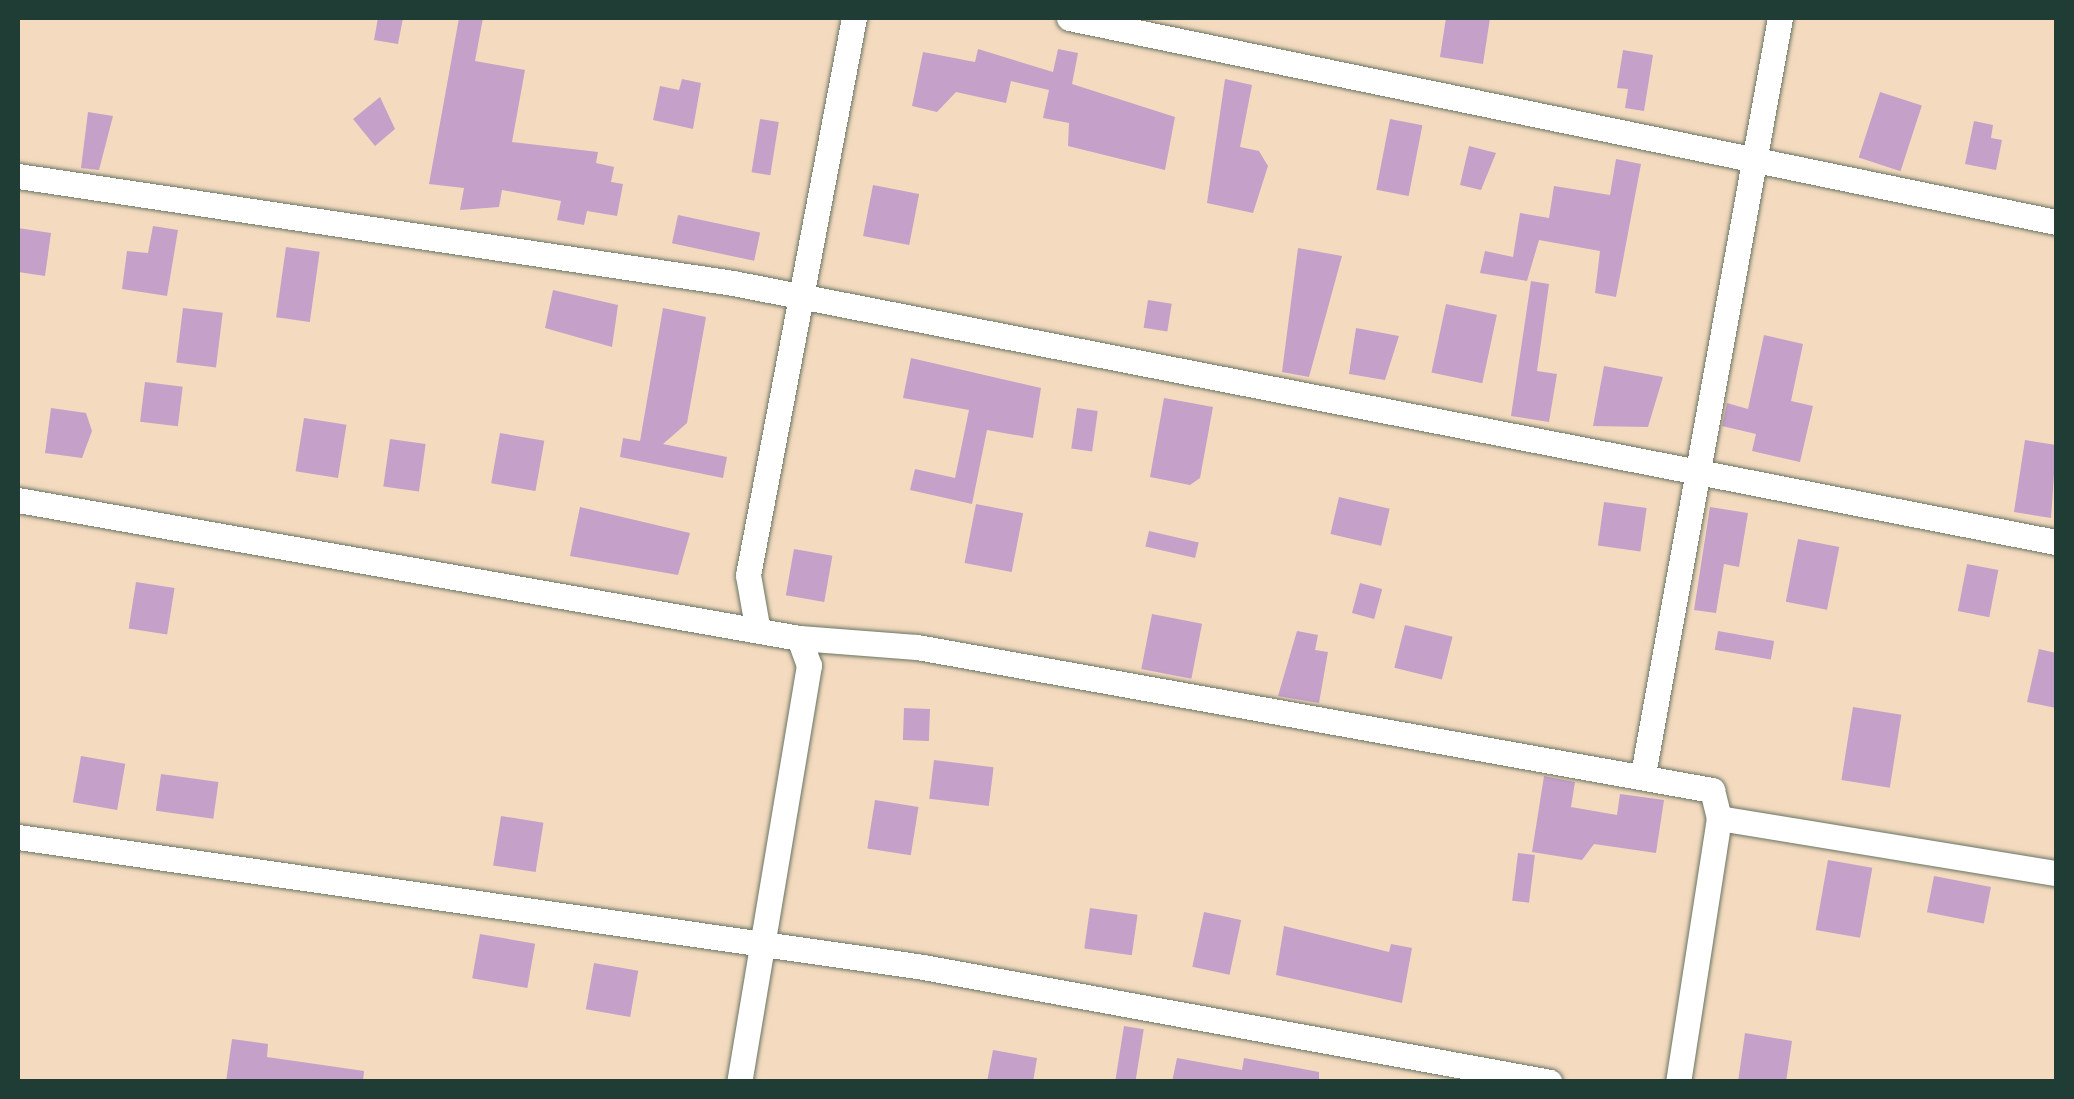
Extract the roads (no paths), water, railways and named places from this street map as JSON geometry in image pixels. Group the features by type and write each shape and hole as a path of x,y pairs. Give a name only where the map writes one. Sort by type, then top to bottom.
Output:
{"street":[{"path":"757,626 748,576 854,18"},
{"path":"1069,18 2056,222"},
{"path":"1643,774 1780,18"},
{"path":"18,176 803,297 2056,542"},
{"path":"18,500 757,626 799,638 917,647 1237,710 1643,774 1712,790 1719,818 1678,1082"},
{"path":"739,1082 758,946 808,665 799,638"},
{"path":"1719,818 2056,873"},
{"path":"18,837 924,967 1550,1082"}]}
